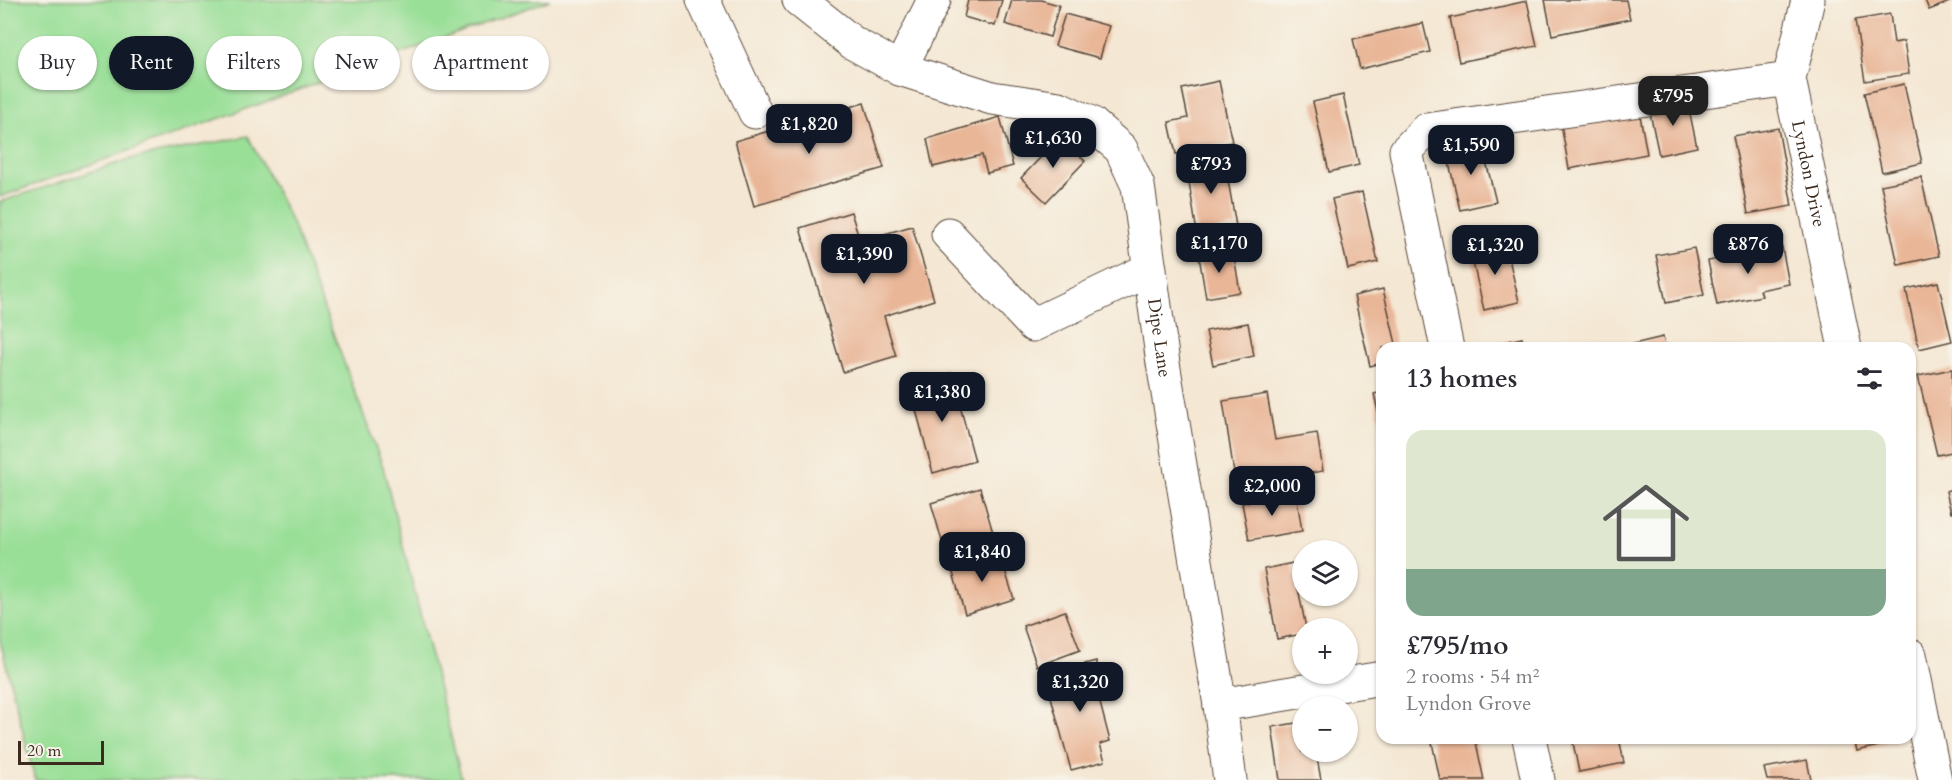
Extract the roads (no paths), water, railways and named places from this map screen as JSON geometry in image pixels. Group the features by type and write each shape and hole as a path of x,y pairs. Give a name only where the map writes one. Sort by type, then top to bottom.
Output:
{"street":[{"path":"703,0 755,112"},
{"name":"Dipe Lane","path":"799,0 853,43 900,69 992,98 1059,108 1091,123 1121,149 1138,186 1163,363 1220,705 1230,780"},
{"path":"900,69 934,0"},
{"name":"Lyndon Drive","path":"1808,0 1789,79 1844,342"},
{"path":"1446,342 1406,151 1426,130 1789,79"},
{"path":"948,234 1033,325 1150,269"},
{"path":"1220,705 1376,679"},
{"path":"1916,685 1935,780"},
{"path":"1530,744 1538,780"}]}
